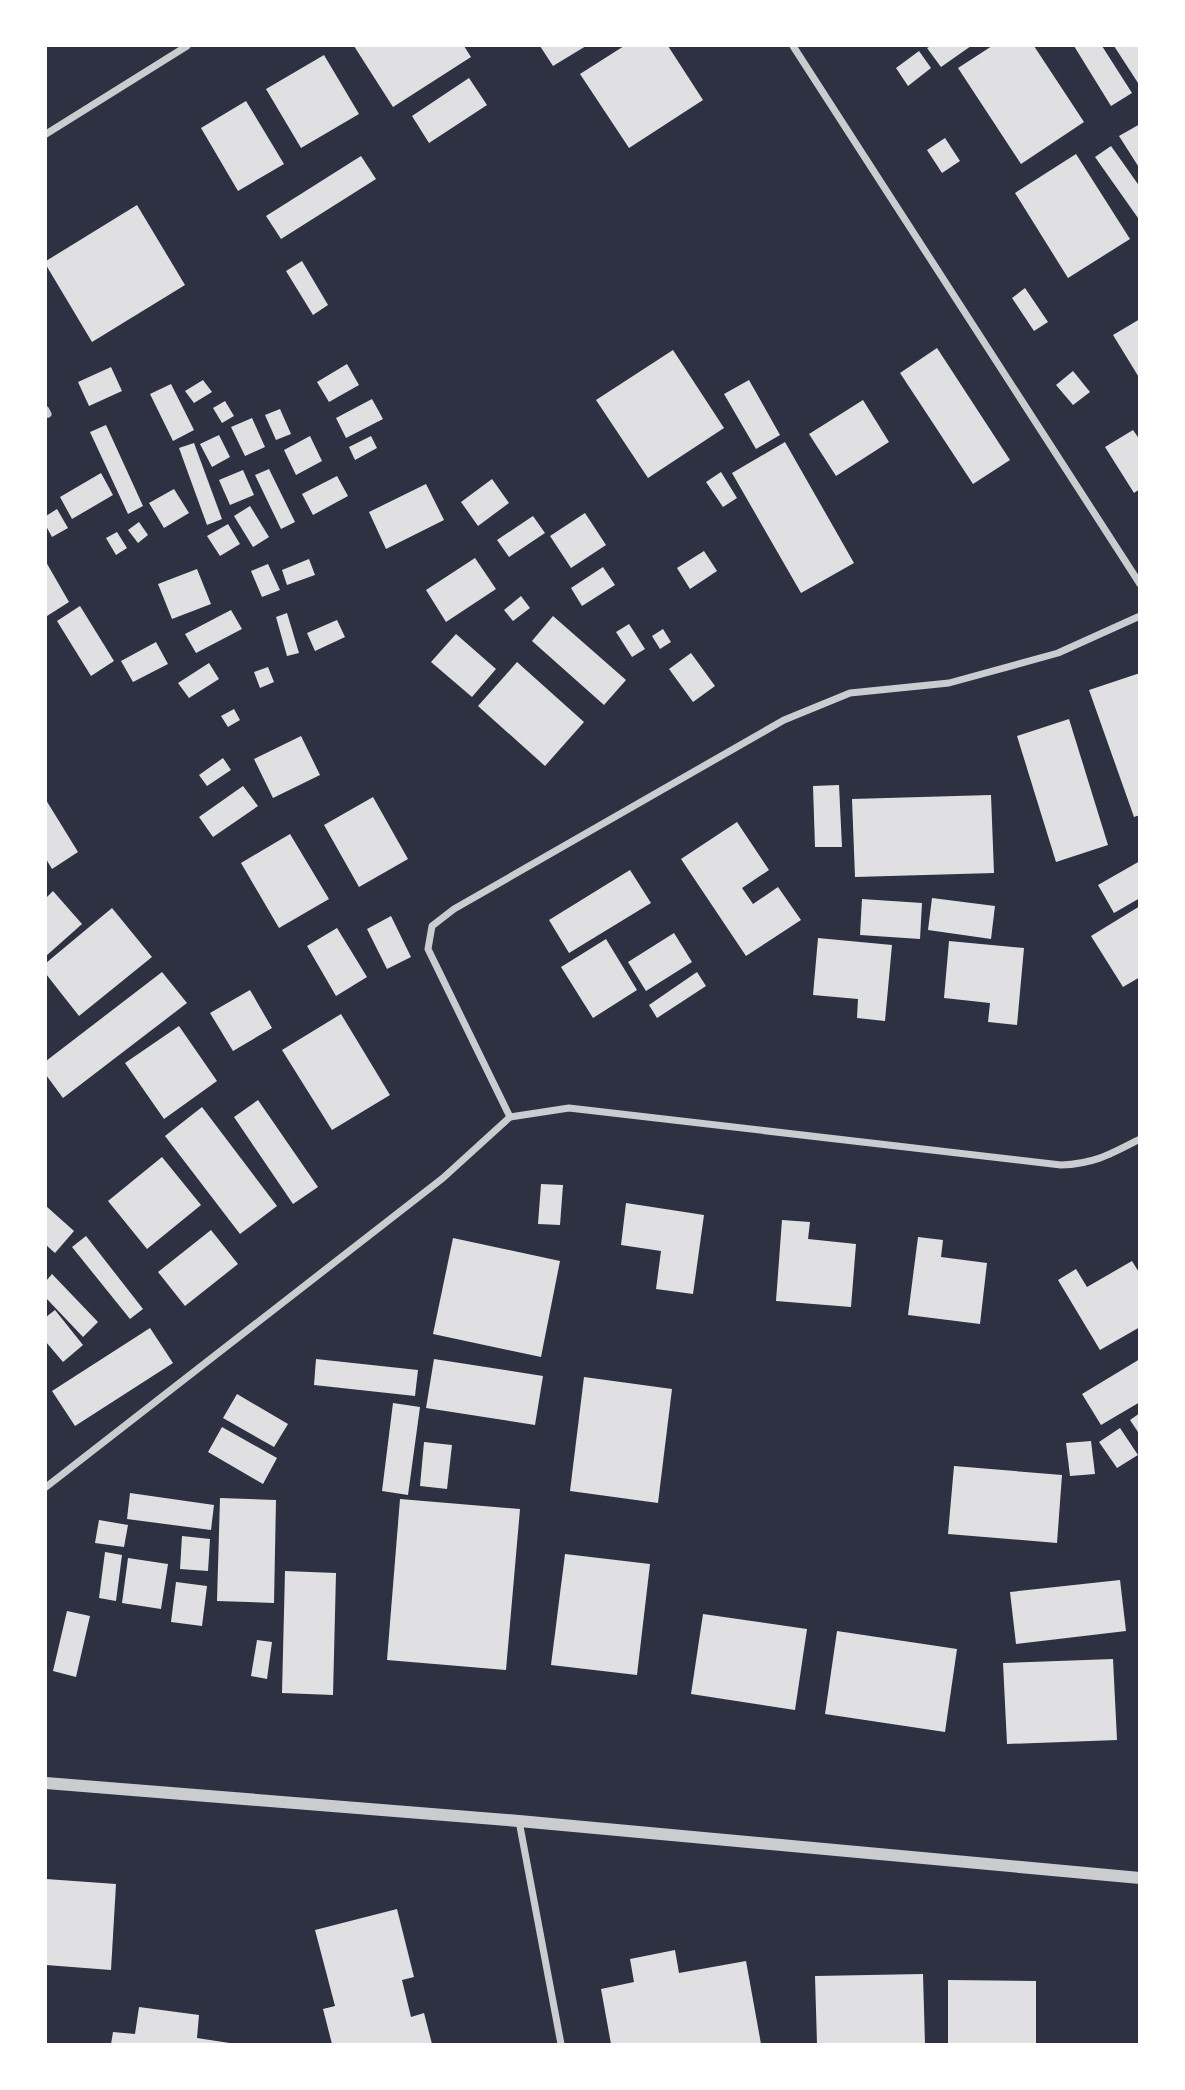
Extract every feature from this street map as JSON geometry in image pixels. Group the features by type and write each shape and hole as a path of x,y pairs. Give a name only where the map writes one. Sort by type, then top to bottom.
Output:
{"street":[{"path":"46,134 187,46"},
{"path":"793,46 1139,584"},
{"path":"510,1117 428,948 432,926 454,909 784,720 850,693 949,683 1058,653 1139,616"},
{"path":"46,1488 443,1178 510,1117 569,1108 1061,1165 1085,1164 1139,1139"},
{"path":"46,1783 519,1821 1139,1878"},
{"path":"519,1821 561,2045"}],"building":[{"path":"354,46 464,46 471,57 393,107"},
{"path":"540,46 586,46 553,66"},
{"path":"624,46 668,46 703,100 629,148 580,74"},
{"path":"971,46 941,67 927,48"},
{"path":"992,46 1034,46 1084,122 1021,164 958,68"},
{"path":"1074,46 1102,46 1132,93 1111,106"},
{"path":"1114,46 1140,46 1140,86"},
{"path":"919,51 931,68 908,86 896,68"},
{"path":"324,55 359,114 301,148 266,89"},
{"path":"469,78 487,105 429,143 412,116"},
{"path":"246,101 284,164 238,191 201,128"},
{"path":"1140,124 1140,169 1119,136"},
{"path":"945,138 960,161 942,173 927,150"},
{"path":"1111,146 1140,187 1138,218 1095,157"},
{"path":"1076,154 1130,239 1068,278 1015,193"},
{"path":"361,156 376,179 281,239 266,216"},
{"path":"137,205 185,285 92,342 46,261"},
{"path":"302,261 328,305 313,315 286,271"},
{"path":"1025,288 1048,322 1034,331 1012,298"},
{"path":"1140,319 1140,379 1113,335"},
{"path":"937,348 1010,460 973,484 900,373"},
{"path":"673,350 724,428 648,478 596,400"},
{"path":"347,364 359,385 329,402 317,382"},
{"path":"111,367 122,391 89,406 78,382"},
{"path":"1073,371 1090,392 1073,405 1056,385"},
{"path":"203,380 212,392 194,403 185,391"},
{"path":"749,380 780,435 756,449 724,394"},
{"path":"171,384 194,430 173,441 150,394"},
{"path":"372,399 383,419 346,438 336,418"},
{"path":"863,400 889,442 836,476 809,434"},
{"path":"225,401 234,416 222,423 213,408"},
{"path":"280,409 291,434 276,440 265,415"},
{"path":"252,418 265,447 245,456 231,427"},
{"path":"106,425 143,506 128,514 90,432"},
{"path":"1133,430 1140,440 1140,489 1134,493 1105,447"},
{"path":"219,435 230,457 212,467 200,444"},
{"path":"310,436 322,461 296,475 284,450"},
{"path":"371,436 377,448 355,460 349,447"},
{"path":"785,442 854,563 801,593 732,473"},
{"path":"194,443 222,519 207,525 179,448"},
{"path":"269,469 295,522 281,529 255,475"},
{"path":"243,470 254,495 230,505 219,480"},
{"path":"721,472 737,498 723,507 706,482"},
{"path":"101,473 113,495 72,519 60,497"},
{"path":"337,476 348,496 313,515 302,494"},
{"path":"492,479 509,503 478,526 461,502"},
{"path":"426,484 444,520 386,549 369,512"},
{"path":"174,489 189,513 164,528 149,503"},
{"path":"250,506 269,537 253,547 234,516"},
{"path":"57,509 68,528 52,537 46,526 46,516"},
{"path":"585,513 606,545 571,568 550,536"},
{"path":"533,516 545,533 509,557 497,540"},
{"path":"139,522 148,535 138,543 128,530"},
{"path":"228,524 240,544 220,556 207,536"},
{"path":"117,532 127,548 116,555 106,538"},
{"path":"704,551 717,571 690,589 677,568"},
{"path":"475,558 496,589 446,622 426,590"},
{"path":"309,559 315,575 287,585 282,570"},
{"path":"46,562 69,602 47,616 46,613"},
{"path":"268,564 280,590 262,597 251,571"},
{"path":"603,567 615,585 582,606 571,588"},
{"path":"197,569 211,604 172,619 158,584"},
{"path":"521,596 530,608 513,621 504,610"},
{"path":"80,606 114,661 91,676 57,621"},
{"path":"231,610 242,629 196,653 185,634"},
{"path":"287,613 299,653 287,656 276,617"},
{"path":"553,616 626,680 604,705 532,641"},
{"path":"337,620 345,637 315,651 307,633"},
{"path":"629,624 645,649 632,657 616,632"},
{"path":"663,629 671,642 660,649 652,636"},
{"path":"456,634 496,669 472,697 431,662"},
{"path":"156,642 168,664 133,682 121,661"},
{"path":"691,653 715,686 693,702 669,669"},
{"path":"517,662 584,722 545,766 478,706"},
{"path":"209,663 219,679 189,698 178,683"},
{"path":"268,667 274,682 260,688 254,672"},
{"path":"1140,673 1140,815 1134,817 1089,690"},
{"path":"234,709 240,720 228,727 221,716"},
{"path":"1069,719 1108,845 1056,862 1017,736"},
{"path":"301,736 320,775 273,798 254,759"},
{"path":"223,758 231,770 207,786 199,775"},
{"path":"839,785 842,847 815,847 813,786"},
{"path":"243,786 258,806 213,837 199,817"},
{"path":"991,795 994,873 855,877 852,799"},
{"path":"373,797 408,859 359,887 324,825"},
{"path":"46,800 78,852 52,869 46,859"},
{"path":"737,822 769,870 742,888 753,904 778,887 801,920 746,956 681,859"},
{"path":"290,834 329,899 279,928 241,863"},
{"path":"1140,861 1140,898 1114,913 1098,885"},
{"path":"630,870 651,903 569,953 549,920"},
{"path":"53,891 82,924 46,956 46,898"},
{"path":"932,898 995,906 991,939 928,930"},
{"path":"862,899 922,903 920,939 860,935"},
{"path":"1140,906 1140,977 1123,987 1091,936"},
{"path":"112,908 152,957 79,1016 46,974 46,963"},
{"path":"391,916 411,957 387,969 367,929"},
{"path":"337,928 367,977 336,996 307,946"},
{"path":"674,933 692,962 646,991 628,962"},
{"path":"818,938 892,945 885,1021 857,1018 858,999 813,995"},
{"path":"606,939 637,990 593,1018 561,967"},
{"path":"949,941 1024,948 1017,1025 988,1022 990,1003 944,998"},
{"path":"162,972 187,1003 63,1098 46,1075 46,1061"},
{"path":"697,972 706,986 657,1018 649,1005"},
{"path":"250,990 272,1028 233,1051 210,1013"},
{"path":"341,1014 390,1095 332,1130 282,1050"},
{"path":"179,1026 217,1081 164,1119 125,1063"},
{"path":"258,1100 318,1187 293,1204 234,1117"},
{"path":"202,1107 277,1206 240,1234 165,1136"},
{"path":"162,1157 201,1205 147,1249 108,1201"},
{"path":"541,1184 563,1185 560,1225 538,1224"},
{"path":"626,1203 704,1215 693,1294 656,1289 661,1251 621,1245"},
{"path":"46,1206 74,1231 55,1253 46,1245"},
{"path":"782,1220 810,1222 808,1239 856,1244 851,1307 776,1301"},
{"path":"211,1230 238,1264 185,1306 158,1272"},
{"path":"86,1236 143,1309 130,1319 72,1247"},
{"path":"918,1237 943,1240 941,1257 987,1263 980,1324 908,1315"},
{"path":"453,1238 560,1261 541,1357 433,1334"},
{"path":"1132,1261 1140,1274 1140,1327 1100,1350 1058,1280 1076,1269 1087,1287"},
{"path":"52,1274 98,1322 83,1337 46,1298 46,1281"},
{"path":"55,1310 83,1345 63,1362 46,1342 46,1317"},
{"path":"150,1328 173,1363 75,1426 52,1391"},
{"path":"316,1359 418,1370 415,1396 314,1385"},
{"path":"434,1359 543,1376 535,1425 426,1408"},
{"path":"1140,1359 1140,1402 1101,1425 1082,1394"},
{"path":"584,1377 672,1389 658,1503 570,1491"},
{"path":"237,1394 288,1424 274,1447 223,1418"},
{"path":"393,1403 420,1407 408,1495 382,1491"},
{"path":"1140,1413 1140,1435 1130,1420"},
{"path":"222,1427 277,1458 263,1484 208,1452"},
{"path":"1120,1428 1138,1455 1117,1468 1099,1442"},
{"path":"1091,1441 1095,1474 1070,1476 1066,1443"},
{"path":"424,1442 452,1445 447,1489 420,1486"},
{"path":"954,1466 1062,1475 1057,1543 948,1534"},
{"path":"130,1493 214,1505 211,1530 127,1519"},
{"path":"220,1498 276,1500 274,1603 217,1601"},
{"path":"400,1499 520,1509 506,1670 387,1660"},
{"path":"99,1520 128,1525 124,1547 95,1543"},
{"path":"182,1536 210,1539 208,1571 180,1569"},
{"path":"105,1552 122,1555 116,1601 99,1598"},
{"path":"565,1554 650,1564 637,1675 551,1665"},
{"path":"128,1558 168,1564 161,1609 122,1603"},
{"path":"285,1571 336,1573 333,1695 282,1693"},
{"path":"1120,1580 1126,1631 1016,1644 1010,1592"},
{"path":"176,1582 207,1586 202,1626 171,1622"},
{"path":"67,1611 90,1616 76,1677 53,1671"},
{"path":"703,1614 807,1629 795,1710 691,1694"},
{"path":"837,1631 957,1649 945,1732 825,1714"},
{"path":"257,1640 272,1642 267,1679 251,1676"},
{"path":"1113,1659 1117,1740 1007,1744 1003,1663"},
{"path":"46,1879 116,1884 111,1970 46,1965"},
{"path":"397,1909 414,1977 402,1980 411,2017 424,2013 432,2044 332,2044 323,2009 335,2006 315,1930"},
{"path":"675,1950 679,1973 746,1961 761,2044 611,2044 601,1989 634,1982 630,1959"},
{"path":"923,1974 925,2044 817,2044 815,1976"},
{"path":"948,1980 1036,1981 1036,2044 948,2044"},
{"path":"139,2007 199,2015 197,2038 236,2044 111,2044 113,2032 135,2034"}]}
